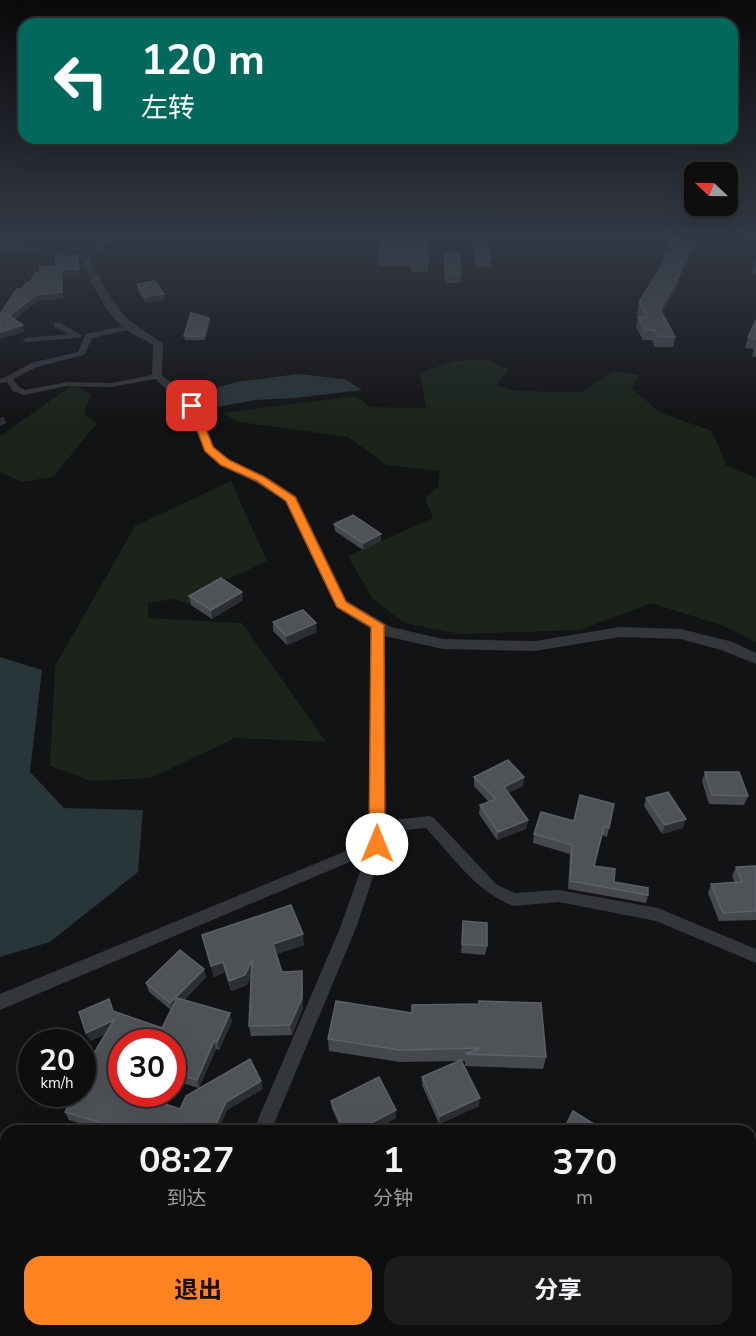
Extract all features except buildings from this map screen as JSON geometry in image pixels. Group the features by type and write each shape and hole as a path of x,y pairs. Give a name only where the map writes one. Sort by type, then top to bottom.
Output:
{"street":[{"path":"109,300 129,327 151,337 158,344 157,375"},
{"path":"57,325 80,336"},
{"path":"26,340 89,336 129,327"},
{"path":"89,336 81,353 36,363 17,371 4,380 24,393 85,382 112,385 157,375 180,392 192,406 208,449 225,463 260,479 291,499 341,604 387,631 443,644 535,646 620,632 681,634 727,646 756,659"},
{"path":"265,1125 348,928 377,835 377,625"},
{"path":"0,1002 377,835 429,822 492,889 514,900 559,896 658,915 756,956"}],"shaded area":[{"path":"487,360 509,369 496,385 516,391 582,392 613,371 639,375 632,389 661,413 712,431 727,466 756,478 756,642 724,626 651,603 580,630 459,634 404,623 372,598 348,556 433,518 425,498 438,487 440,471 386,465 348,437 238,422 223,413 355,396 370,407 426,408 420,373 454,361"},
{"path":"298,374 345,379 362,390 256,400 216,407 199,393 236,382"},
{"path":"73,385 91,394 84,414 97,423 53,477 22,482 0,472 0,436"},
{"path":"231,481 267,561 220,583 189,604 173,599 148,603 148,618 242,623 326,742 235,738 151,778 91,781 50,766 55,666 135,526"},
{"path":"0,657 42,670 30,772 64,808 143,810 138,872 50,942 0,957"}],"route":[{"path":"192,406 208,449 225,463 260,479 291,499 341,604 377,625 377,844"}]}
